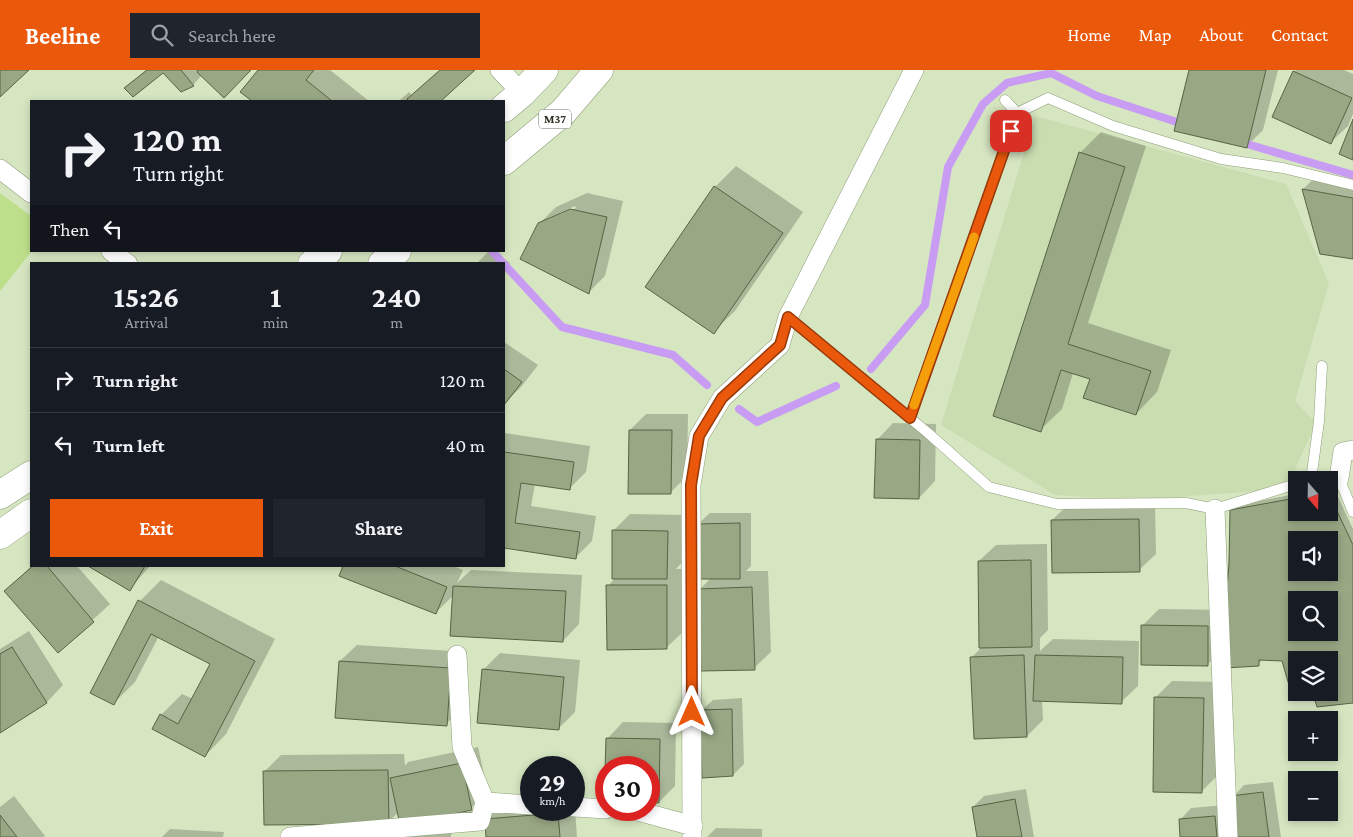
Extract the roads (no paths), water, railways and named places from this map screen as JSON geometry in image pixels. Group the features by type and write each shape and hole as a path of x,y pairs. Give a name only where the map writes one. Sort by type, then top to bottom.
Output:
{"main road":[{"path":"513,101 544,70"},
{"name":"M37","path":"505,161 563,112 599,70"},
{"path":"314,262 327,252"},
{"path":"384,262 396,252"},
{"path":"0,495 30,476"},
{"path":"0,535 30,514"}],"street":[{"path":"500,70 513,101"},
{"path":"660,819 693,831 691,485 699,436 722,398 780,345 788,317 914,70"},
{"path":"0,169 30,192"},
{"path":"112,252 125,262"},
{"path":"1339,478 1343,452 1353,450"},
{"path":"1215,509 1228,837"},
{"path":"290,837 476,829 484,802 462,747 457,655"},
{"path":"484,802 520,804"}],"lane":[{"path":"910,418 1017,113 1048,98 1113,126 1221,158 1284,168 1353,185"},
{"path":"1005,100 1017,113"},
{"path":"788,317 910,418 989,487 1057,504 1186,503 1215,509 1288,486"},
{"path":"1311,471 1319,420 1322,366"},
{"path":"1339,478 1353,512"}],"waterway":[{"path":"871,369 925,305 948,167 983,104 1007,83 1051,73 1097,96 1186,125"},
{"path":"1240,142 1353,175"},
{"path":"493,252 502,262"},
{"path":"505,265 562,327 673,355 707,385"},
{"path":"739,409 757,422 836,386"}]}
